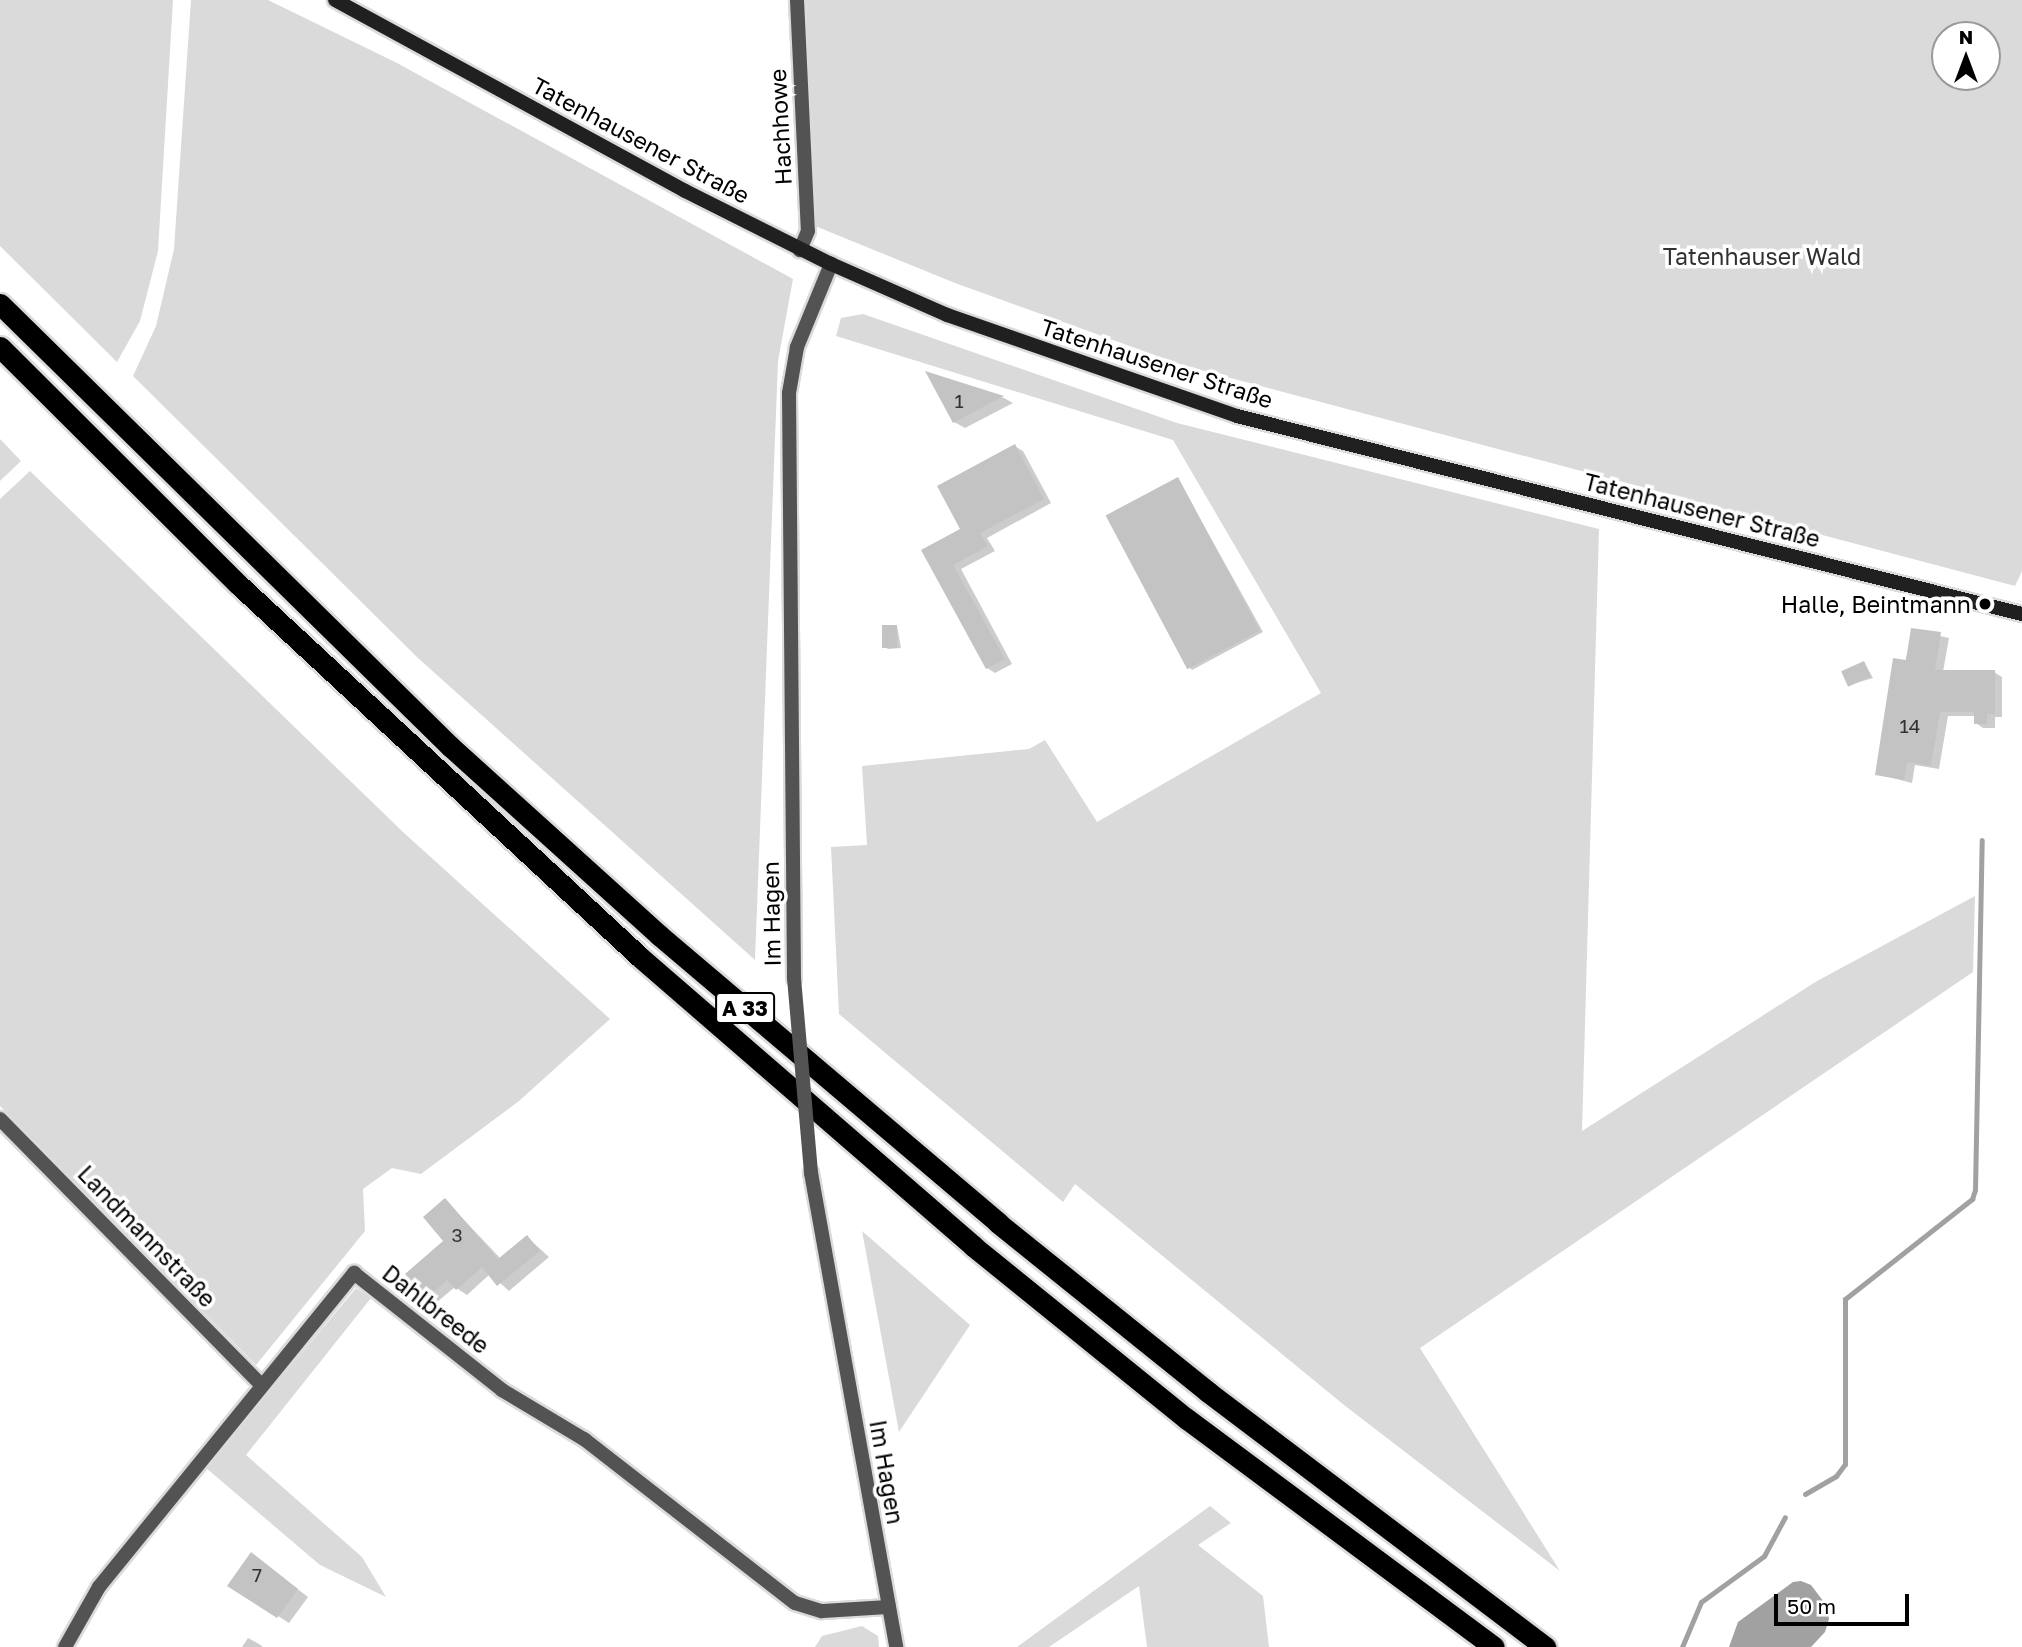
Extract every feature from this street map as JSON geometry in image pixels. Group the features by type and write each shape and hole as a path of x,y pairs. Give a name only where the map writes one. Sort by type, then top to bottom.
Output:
{"highway":[{"name":"A 33","path":"0,304 442,738 659,935 1008,1232 1208,1392 1545,1647"},
{"name":"A 33","path":"0,346 239,585 641,958 973,1246 1187,1419 1494,1647"}],"street":[{"name":"Tatenhausener Straße","path":"335,0 800,250 947,315 1237,416 2022,614"},
{"name":"Hachhowe","path":"797,0 808,231 800,250"},
{"name":"Im Hagen","path":"831,264 797,347 789,393 794,978 811,1173 896,1647"},
{"name":"Landmannstraße","path":"0,1119 261,1385"},
{"name":"Dahlbreede","path":"65,1647 99,1587 354,1273 502,1390 584,1439 794,1603 822,1611 889,1607"}],"green space":[{"path":"0,0 173,0 158,251 140,321 117,362 0,246"},
{"path":"191,0 268,0 397,63 793,279 778,361 755,960 418,658 133,376 156,326 174,249"},
{"name":"Tatenhauser Wald","path":"806,0 2022,0 2022,571 2015,586 1185,366 955,283 815,226"},
{"path":"863,314 1177,423 1599,529 1582,1131 1817,981 1975,896 1973,972 1420,1348 1560,1571 1344,1405 1075,1184 1063,1202 839,1014 831,847 867,845 862,766 1029,749 1045,740 1097,822 1321,693 1173,440 836,336 841,318"},
{"path":"0,439 21,461 0,481"},
{"path":"30,471 403,832 610,1019 519,1101 421,1174 392,1168 363,1189 365,1231 256,1365 0,1106 0,499"},
{"path":"862,1231 970,1325 899,1432"},
{"path":"356,1288 371,1298 246,1455 362,1557 386,1597 320,1565 206,1468"},
{"path":"1210,1506 1231,1523 1198,1545 1263,1596 1269,1647 1147,1647 1139,1586 1049,1647 1017,1647"},
{"path":"862,1626 878,1636 879,1647 815,1647 822,1636"}],"shaded area":[{"path":"1801,1581 1811,1585 1827,1606 1829,1619 1825,1632 1811,1647 1729,1647 1738,1622 1793,1582"}],"building":[{"path":"925,371 1004,396 953,423"},
{"path":"1015,444 1044,499 980,533 988,546 953,565 1005,659 986,669 921,550 960,529 937,486"},
{"path":"1178,477 1260,631 1187,669 1106,515"},
{"path":"882,625 897,625 897,648 882,648"},
{"path":"1911,628 1941,632 1935,670 1995,670 1995,714 1987,714 1987,724 1974,724 1974,712 1940,712 1931,766 1907,762 1904,780 1875,775 1893,658 1906,660"},
{"path":"1864,661 1871,677 1848,687 1841,671"},
{"path":"445,1198 498,1259 527,1235 540,1251 497,1286 482,1267 456,1290 447,1280 426,1298 405,1274 443,1241 423,1217"},
{"path":"251,1552 298,1589 277,1618 227,1586"}],"waterway":[{"path":"1805,1494 1836,1476 1845,1464 1845,1299 1972,1199 1975,1190 1982,840"},
{"path":"1682,1647 1701,1602 1764,1556 1785,1517"}],"place":[{"name":"Halle, Beintmann","path":"1985,604"}]}
